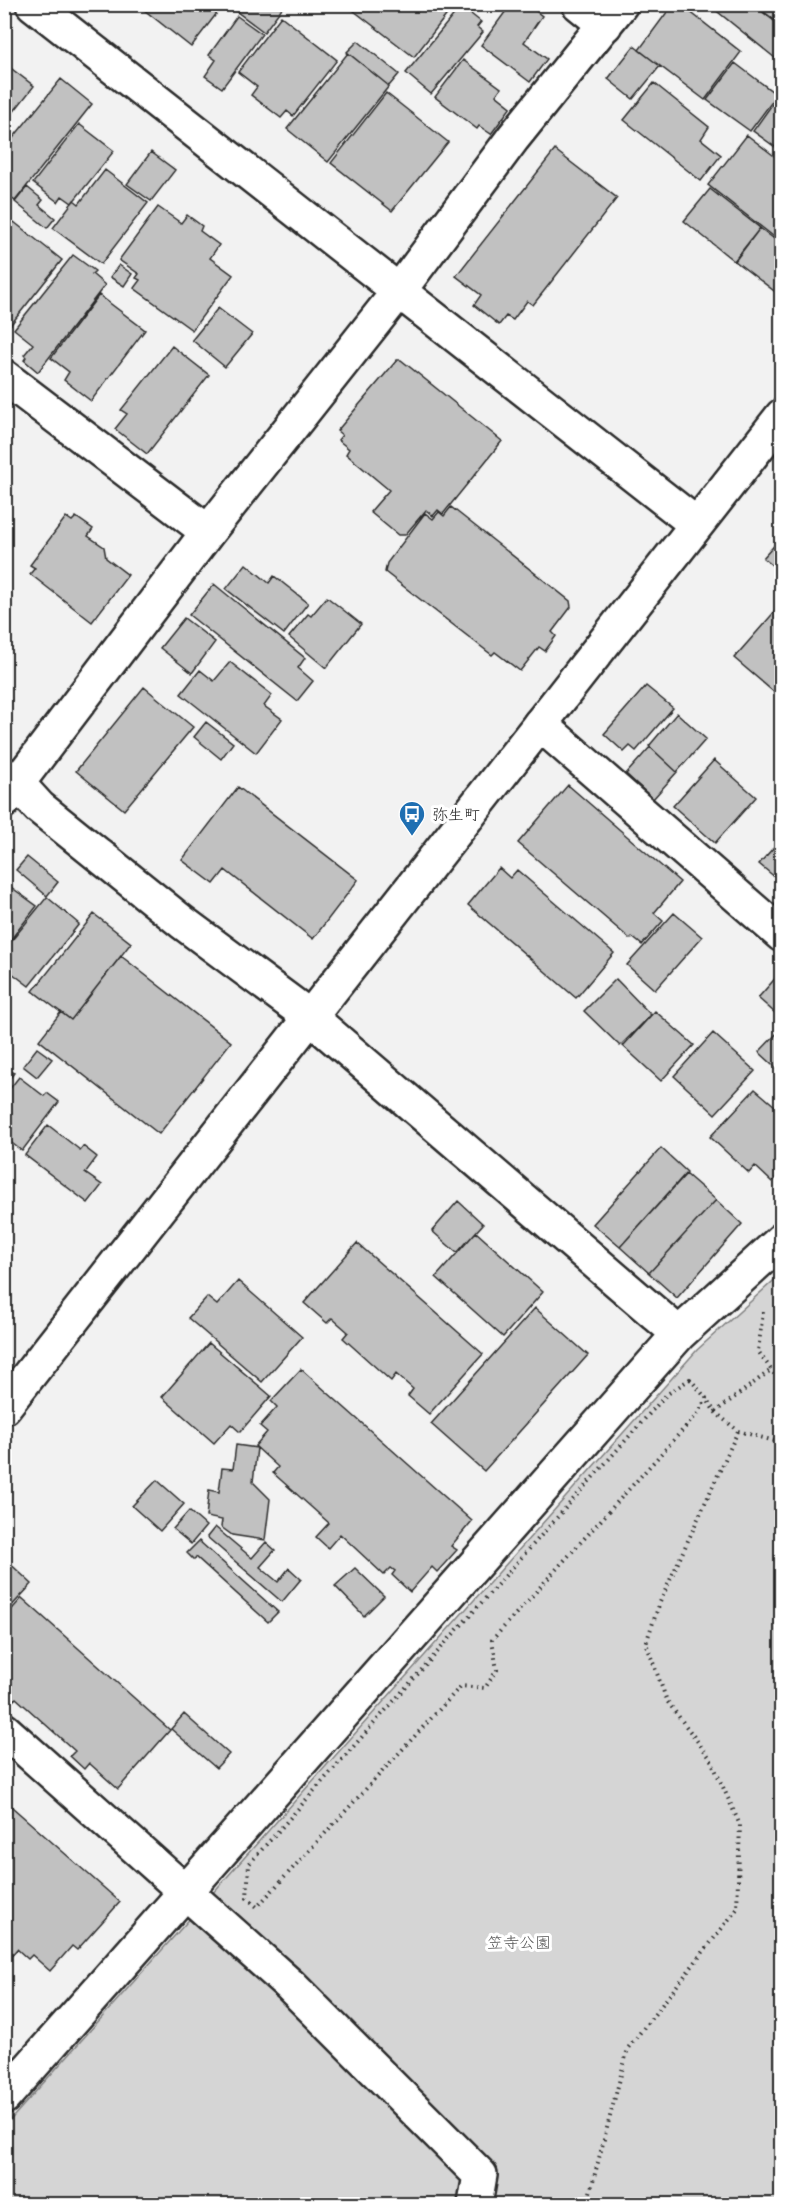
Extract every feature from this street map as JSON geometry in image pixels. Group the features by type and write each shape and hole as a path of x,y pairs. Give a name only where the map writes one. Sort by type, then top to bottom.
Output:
{"street":[{"path":"33,4 696,525"},
{"path":"579,4 613,15 513,138 399,291 9,786 39,807 173,915 310,1017 679,1334"},
{"path":"4,377 208,532"},
{"path":"4,1407 696,525 777,431"},
{"path":"540,724 782,935"},
{"path":"4,2097 679,1334 782,1240"},
{"path":"4,1730 290,1985 480,2175 475,2205"}],"path":[{"path":"764,1305 758,1352 782,1385"},
{"path":"715,1412 771,1370"},
{"path":"706,1398 700,1411 492,1640 497,1670 485,1688 460,1686 257,1907 247,1898 249,1864 666,1395 690,1379 706,1398 715,1412 738,1431 782,1443"},
{"path":"587,2205 628,2048 737,1909 740,1825 710,1758 667,1701 646,1643 660,1602 738,1431"}],"green space":[{"name":"笠寺公園","path":"781,1274 781,2204 5,2204 5,2126 697,1350"}],"building":[{"path":"146,4 224,4 191,47 143,9"},
{"path":"230,4 285,4 264,32 229,6"},
{"path":"345,4 447,4 452,8 414,57"},
{"path":"511,4 527,4 542,16 524,42 547,59 530,82 481,45"},
{"path":"673,4 680,4 741,52 705,100 639,50"},
{"path":"708,4 752,4 782,27 782,60 780,62"},
{"path":"754,4 782,4 782,26"},
{"path":"461,6 481,22 477,27 483,32 431,94 406,73"},
{"path":"237,16 262,34 222,88 205,76 216,60 209,55"},
{"path":"281,16 337,60 293,116 287,111 281,118 251,95 257,87 238,72"},
{"path":"358,41 399,74 389,86 347,52"},
{"path":"634,46 660,66 633,99 608,79"},
{"path":"348,53 389,86 328,162 287,129"},
{"path":"463,60 501,88 496,95 511,107 491,134 479,126 477,129 435,97"},
{"path":"4,63 34,86 4,124"},
{"path":"735,63 777,95 750,131 707,100"},
{"path":"61,79 92,104 15,201 4,192 4,149"},
{"path":"654,83 709,127 701,139 721,155 701,181 624,120"},
{"path":"782,92 782,152 753,131"},
{"path":"386,93 448,142 392,211 331,163"},
{"path":"79,124 114,151 72,203 62,196 58,202 33,183"},
{"path":"747,135 782,162 782,243 708,185"},
{"path":"555,150 617,198 533,305 527,301 513,320 506,316 499,325 474,305 481,295 456,276"},
{"path":"151,152 175,170 151,201 127,184"},
{"path":"105,170 148,203 101,264 53,228 74,200 79,204"},
{"path":"27,187 43,200 39,205 55,218 47,228 15,202"},
{"path":"710,189 760,228 734,261 684,221"},
{"path":"158,207 181,223 187,215 202,226 200,231 219,245 210,258 233,275 192,330 134,288 140,280 136,278 139,274 119,260"},
{"path":"14,222 62,260 4,333 4,233"},
{"path":"760,228 782,245 782,297 735,261"},
{"path":"73,255 95,271 92,274 105,285 38,372 24,360 26,357 24,355 33,344 14,329"},
{"path":"119,265 132,274 124,286 110,277"},
{"path":"99,295 145,330 91,401 64,380 69,372 51,358"},
{"path":"218,308 252,334 225,367 192,340"},
{"path":"172,346 209,375 147,454 115,429 127,414 121,410"},
{"path":"397,360 401,360 502,441 443,514 438,510 433,516 426,510 405,535 398,535 370,512 389,490 346,454 349,449 338,440 342,435 337,431"},
{"path":"451,507 570,601 571,607 552,632 556,636 545,651 539,647 520,671 495,652 492,655 385,572 387,563 425,513 433,519 439,512 444,516"},
{"path":"66,517 72,521 76,517 93,529 88,536 104,547 106,558 128,575 92,622 30,574 35,568 30,565"},
{"path":"782,537 782,573 763,558"},
{"path":"246,564 269,583 274,576 308,603 284,634 226,589"},
{"path":"214,584 305,658 298,668 313,681 297,701 189,615"},
{"path":"327,597 361,624 326,668 289,637 308,614 311,616"},
{"path":"777,609 782,613 782,699 734,658"},
{"path":"184,618 215,642 192,673 160,648"},
{"path":"230,662 272,695 264,706 282,719 256,753 181,694 200,670 214,681"},
{"path":"646,686 673,708 636,751 630,746 624,752 604,734"},
{"path":"144,687 193,727 124,810 76,771"},
{"path":"677,713 706,739 677,772 649,746"},
{"path":"206,722 233,743 221,759 194,737"},
{"path":"650,747 677,772 653,799 626,774"},
{"path":"714,760 756,797 715,843 673,806"},
{"path":"568,785 680,882 654,913 663,921 642,945 632,937 630,939 518,843"},
{"path":"238,787 358,880 313,939 225,870 214,884 182,860"},
{"path":"782,838 782,883 759,864"},
{"path":"27,857 58,882 47,896 16,870"},
{"path":"499,868 510,878 517,870 614,953 576,998 468,905"},
{"path":"4,882 37,906 4,948"},
{"path":"47,897 79,924 29,986 4,967 4,950"},
{"path":"674,913 702,937 655,990 627,965"},
{"path":"94,914 131,943 71,1020 33,991"},
{"path":"121,956 231,1042 159,1134 39,1040 61,1012 71,1020"},
{"path":"780,973 782,974 782,1019 758,998"},
{"path":"616,979 651,1015 620,1046 584,1011"},
{"path":"655,1011 694,1045 661,1081 623,1046"},
{"path":"782,1028 782,1073 759,1052"},
{"path":"713,1033 755,1071 715,1114 674,1076"},
{"path":"37,1048 52,1059 37,1077 23,1066"},
{"path":"4,1065 14,1073 4,1086"},
{"path":"19,1077 44,1096 47,1093 59,1102 22,1151 4,1137 4,1096"},
{"path":"755,1089 782,1112 782,1173 772,1182 755,1166 749,1173 710,1137"},
{"path":"48,1125 80,1150 83,1146 97,1157 85,1173 102,1185 88,1203 25,1155"},
{"path":"661,1148 687,1172 620,1247 593,1224"},
{"path":"686,1174 716,1200 649,1273 620,1247"},
{"path":"716,1200 742,1224 677,1298 649,1273"},
{"path":"458,1201 483,1224 457,1253 432,1231"},
{"path":"476,1232 543,1292 503,1337 436,1277"},
{"path":"357,1243 483,1354 429,1414 408,1396 413,1389 396,1374 391,1381 343,1338 348,1332 332,1318 327,1323 304,1303"},
{"path":"238,1281 302,1337 262,1382 188,1318 207,1297 217,1305"},
{"path":"535,1308 588,1355 484,1471 431,1424"},
{"path":"209,1343 271,1396 240,1432 231,1424 214,1443 162,1397"},
{"path":"301,1369 472,1521 451,1546 457,1550 437,1572 432,1567 410,1592 392,1575 395,1571 391,1568 384,1575 340,1534 328,1548 316,1537 329,1523 273,1473 278,1467 255,1446 267,1432 260,1426 277,1407 271,1401"},
{"path":"236,1445 257,1448 253,1482 270,1499 265,1540 232,1535 221,1527 222,1520 206,1517 209,1490 219,1492 222,1468 233,1469"},
{"path":"157,1480 184,1504 160,1531 132,1506"},
{"path":"189,1511 206,1526 191,1544 173,1529"},
{"path":"215,1527 252,1558 266,1542 275,1550 260,1567 278,1582 289,1568 301,1579 282,1602 207,1537"},
{"path":"199,1541 278,1612 268,1622 196,1557 194,1560 187,1553"},
{"path":"4,1558 32,1584 4,1614"},
{"path":"355,1568 384,1596 364,1616 335,1586"},
{"path":"22,1598 170,1730 118,1789 89,1763 84,1769 70,1756 75,1751 16,1698 12,1702 4,1695 4,1618"},
{"path":"184,1714 229,1754 216,1768 171,1729"},
{"path":"4,1800 120,1902 77,1950 72,1946 50,1971 32,1955 28,1959 17,1949 4,1964"}],"place":[{"name":"弥生町","path":"412,837"}]}
